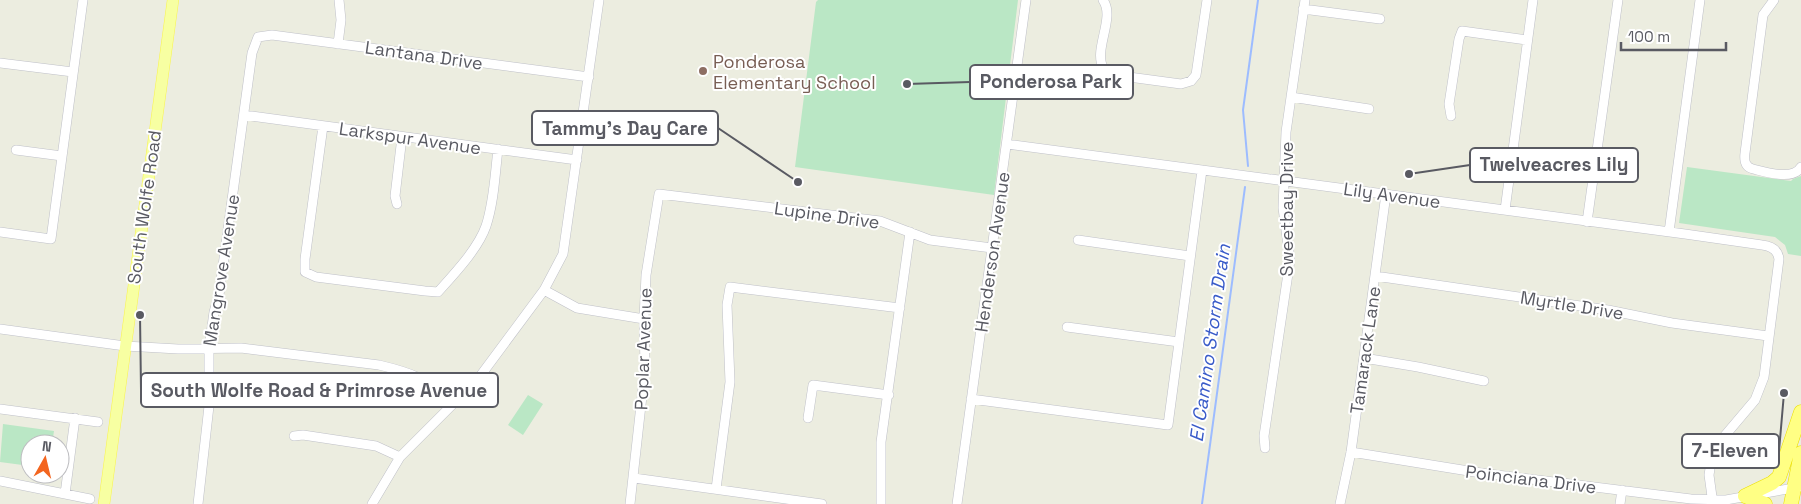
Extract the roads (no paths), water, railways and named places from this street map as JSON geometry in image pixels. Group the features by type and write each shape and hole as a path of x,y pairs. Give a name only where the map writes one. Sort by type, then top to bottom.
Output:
{"highway":[{"path":"1745,496 1772,483 1779,477 1801,412"},
{"path":"1792,504 1798,487 1801,454"},
{"path":"1745,496 1766,504"}],"main road":[{"name":"South Wolfe Road","path":"104,504 172,0"}],"street":[{"path":"0,232 51,239 83,0"},
{"path":"338,44 341,20 339,0"},
{"path":"372,504 400,457 478,379 544,290 564,254 599,0"},
{"name":"Henderson Avenue","path":"957,504 1026,0"},
{"path":"1103,1 1107,12 1100,59 1104,69 1111,74 1180,84 1191,81 1198,69 1207,0"},
{"path":"1505,210 1533,0"},
{"path":"1587,222 1618,0"},
{"path":"1669,232 1700,0"},
{"path":"1774,0 1763,15 1744,156 1745,163 1750,168 1794,174 1801,167"},
{"path":"1304,4 1380,19"},
{"name":"Sweetbay Drive","path":"1265,448 1264,436 1290,260 1283,208 1286,132 1304,4"},
{"path":"1451,116 1449,104 1462,31 1527,40"},
{"name":"Lantana Drive","path":"258,37 272,36 589,77"},
{"name":"Mangrove Avenue","path":"198,504 209,406 209,348 214,312 219,295 252,52 258,37"},
{"path":"0,63 73,72"},
{"path":"1291,97 1369,109"},
{"name":"Larkspur Avenue","path":"244,116 577,160"},
{"path":"323,126 305,259 305,272 316,277 438,292 480,240 486,226 498,149"},
{"path":"398,204 394,196 402,137"},
{"name":"Lily Avenue","path":"1007,144 1768,246 1776,250 1779,260 1768,336"},
{"path":"16,150 62,156"},
{"path":"971,399 1168,425 1202,170"},
{"name":"Lupine Drive","path":"659,194 880,221 930,240 992,248"},
{"name":"Poplar Avenue","path":"630,504 645,369 644,319 646,275 659,194"},
{"name":"Tamarack Lane","path":"1340,504 1351,452 1386,194"},
{"path":"881,504 881,442 910,232"},
{"path":"1078,240 1190,256"},
{"name":"Myrtle Drive","path":"1375,276 1608,310 1672,323 1768,336"},
{"path":"716,489 730,382 727,305 730,287 900,308"},
{"path":"544,290 577,308 644,319"},
{"path":"1067,327 1179,342"},
{"path":"0,329 125,346 178,349 241,348 379,365 422,378 437,387 454,403"},
{"path":"1712,502 1709,475 1712,456 1719,443 1758,395 1764,377 1768,336"},
{"path":"1364,358 1484,381"},
{"path":"808,418 813,384 889,395"},
{"path":"0,409 98,422"},
{"path":"65,494 75,418"},
{"path":"294,436 303,435 376,446 400,457"},
{"name":"Poinciana Drive","path":"1351,452 1481,473 1712,502 1798,487"},
{"path":"634,478 822,504"},
{"path":"0,481 90,498"},
{"path":"1620,504 1622,490"}],"waterway":[{"name":"El Camino Storm Drain","path":"1248,166 1243,110 1258,0"},
{"name":"El Camino Storm Drain","path":"1202,504 1245,187"}],"place":[{"name":"Ponderosa Elementary School","path":"703,71"},
{"name":"Ponderosa Park","path":"907,84"},
{"name":"Twelveacres Lily","path":"1409,174"},
{"name":"Tammy's Day Care","path":"798,182"},
{"name":"South Wolfe Road & Primrose Avenue","path":"140,315"},
{"name":"7-Eleven","path":"1784,393"}]}
